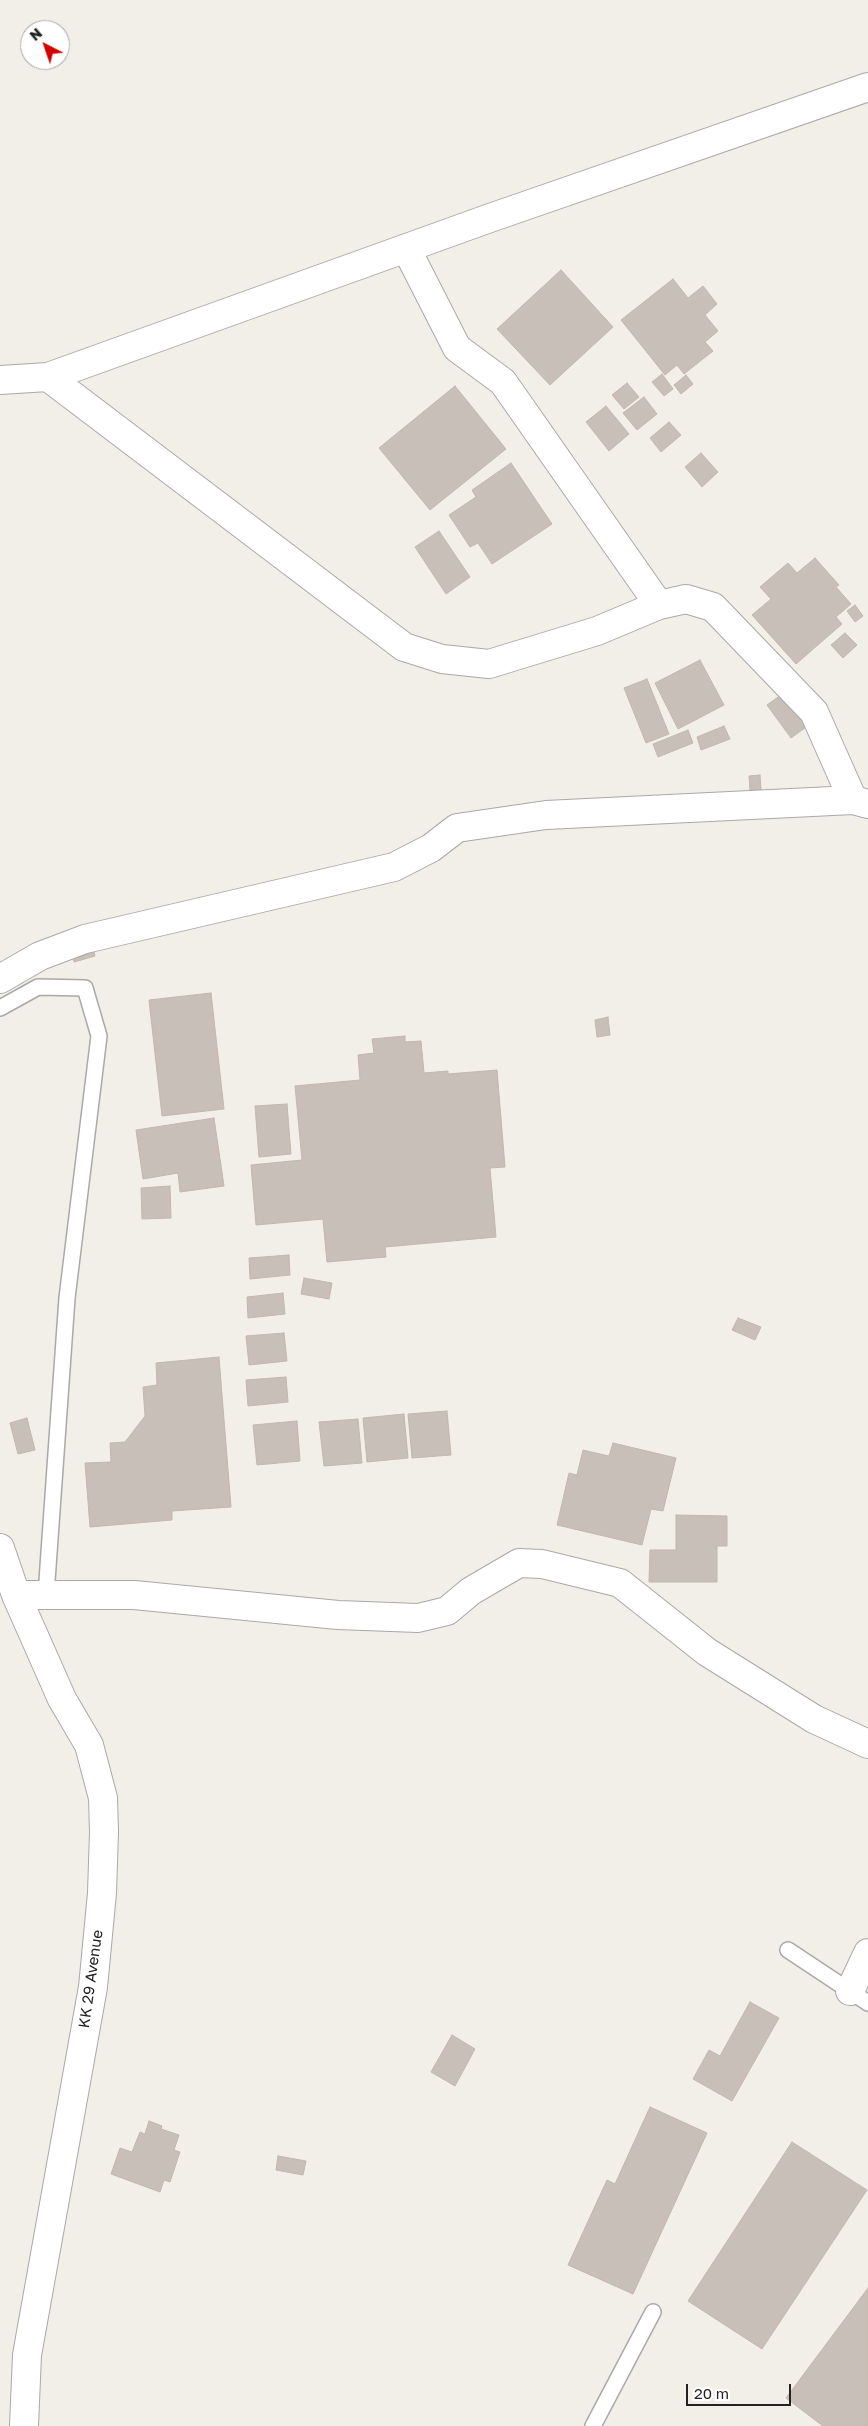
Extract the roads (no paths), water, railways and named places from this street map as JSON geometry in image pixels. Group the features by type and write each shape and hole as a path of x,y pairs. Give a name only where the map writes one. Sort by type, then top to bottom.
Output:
{"street":[{"path":"0,380 48,378 406,248 868,87"},
{"path":"406,248 457,348 503,382 658,605"},
{"path":"0,979 40,956 85,939 394,867 431,848 456,828 546,815 861,802 814,712 713,607 686,599 658,605 598,631 489,664 442,659 404,647 48,378"},
{"name":"KK 29 Avenue","path":"0,1548 16,1595 62,1699 90,1745 103,1798 104,1832 102,1893 93,1988 27,2355 24,2426"},
{"path":"16,1595 134,1595 347,1615 418,1618 447,1611 471,1591 519,1562 542,1564 620,1582 707,1652 814,1719 868,1744"},
{"path":"859,1997 868,1954"}],"lane":[{"path":"0,1008 38,987 85,988 99,1036 67,1298 46,1595"},
{"path":"788,1950 859,1997"},
{"path":"593,2426 653,2312"}]}
